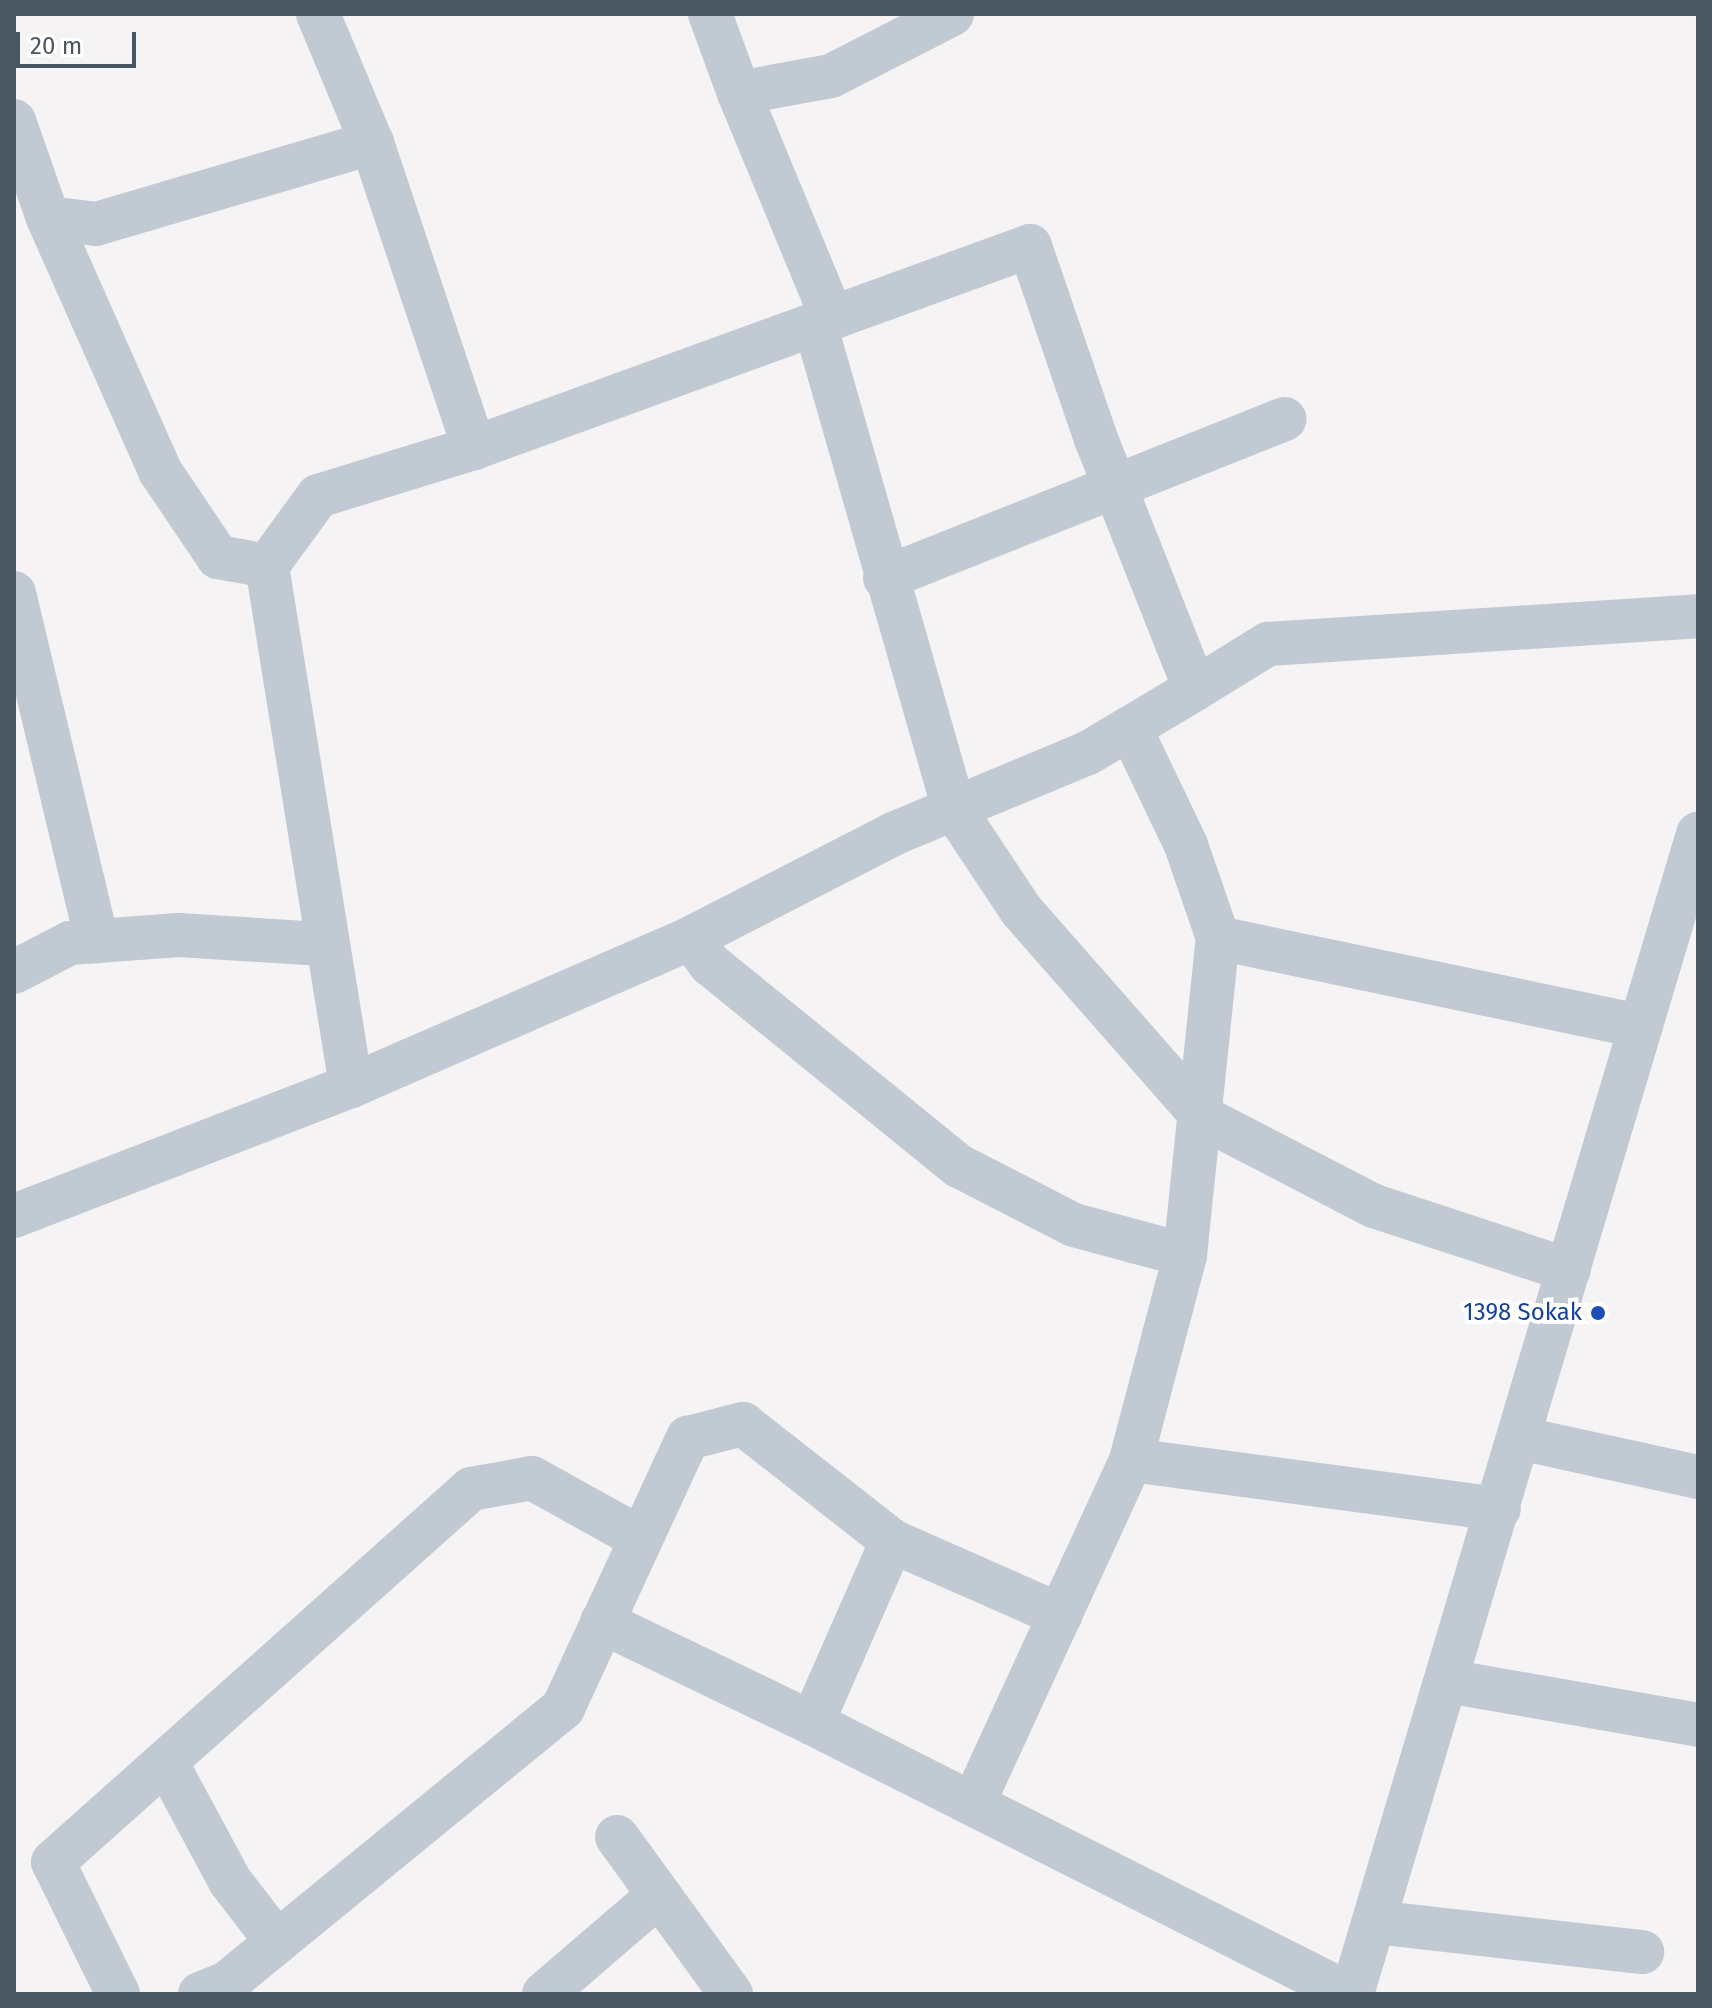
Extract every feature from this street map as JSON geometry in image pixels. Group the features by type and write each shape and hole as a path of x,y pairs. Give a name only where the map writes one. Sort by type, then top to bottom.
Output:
{"street":[{"path":"318,14 372,143 474,448"},
{"path":"710,14 824,321 885,578 954,809 1021,910 1204,1118 1374,1206 1569,1270"},
{"path":"739,93 831,76 952,14"},
{"path":"14,121 48,218 160,471 218,557 267,566"},
{"path":"48,218 96,224 372,143"},
{"path":"351,1086 324,944 267,566 318,496 474,448 1030,246 1096,439 1120,487 1195,689"},
{"path":"885,578 1120,487 1284,419"},
{"path":"14,593 97,941"},
{"path":"14,1216 351,1086 691,938 954,809 1130,728 1268,644 1698,616"},
{"path":"973,1804 1131,1460 1185,1255 1204,1118 1218,938 1186,845 1130,728"},
{"path":"602,1622 812,1723 1351,1994 1499,1509 1698,834"},
{"path":"14,972 70,943 179,935 324,944"},
{"path":"691,938 710,964 959,1166 1074,1225 1185,1255"},
{"path":"1218,938 1641,1026"},
{"path":"200,1994 227,1983 563,1708 688,1438 743,1424 892,1541 1060,1615"},
{"path":"1519,1438 1698,1477"},
{"path":"1131,1460 1499,1509"},
{"path":"118,1994 53,1862 471,1489 532,1478 640,1538"},
{"path":"812,1723 892,1541"},
{"path":"1447,1681 1698,1725"},
{"path":"166,1762 230,1881 277,1942"},
{"path":"617,1837 731,1994"},
{"path":"544,1994 659,1895"},
{"path":"1374,1922 1642,1952"}],"place":[{"name":"1398 Sokak","path":"1598,1313"}]}
